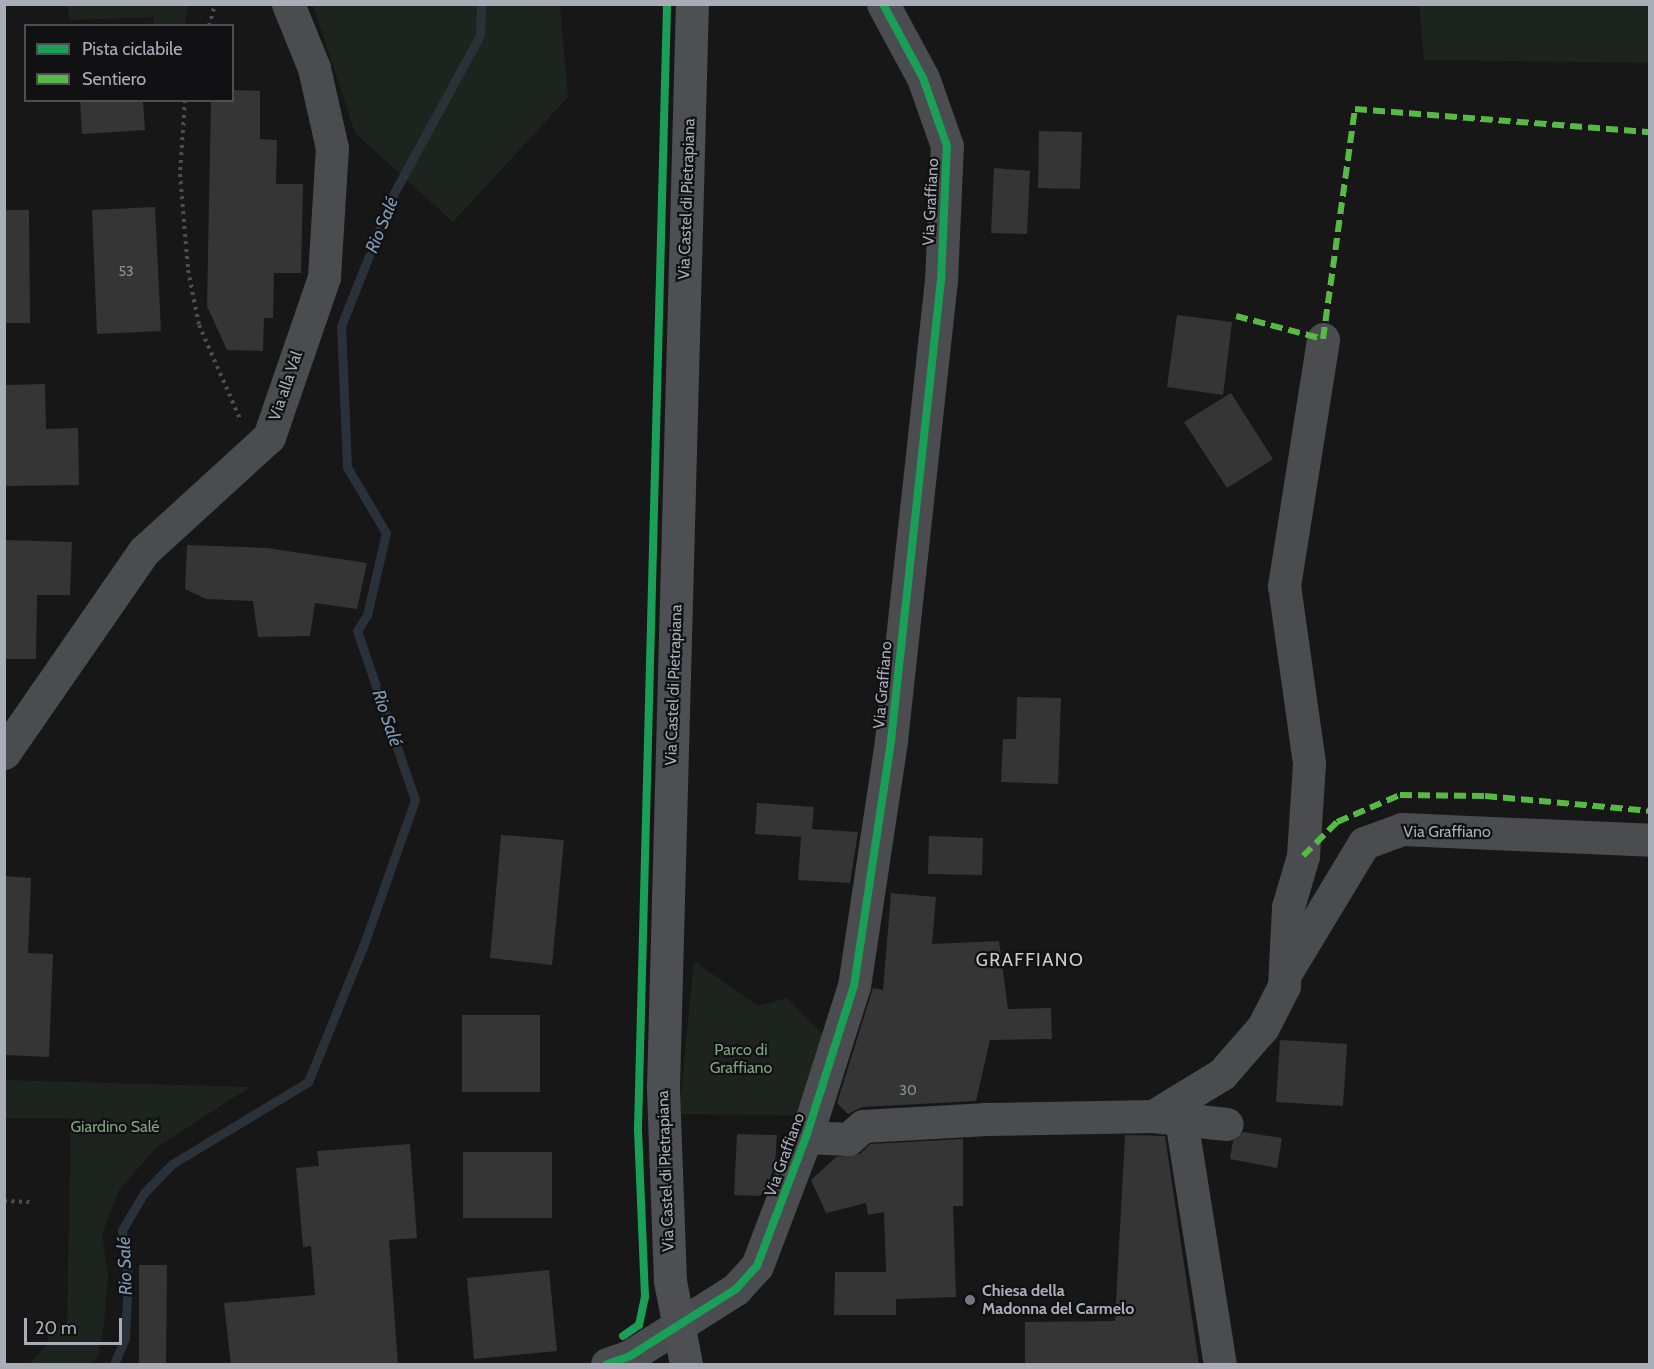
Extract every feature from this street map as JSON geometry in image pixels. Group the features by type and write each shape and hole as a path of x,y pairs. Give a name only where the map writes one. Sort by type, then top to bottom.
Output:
{"main road":[{"name":"Via Castel di Pietrapiana","path":"686,1365 677,1322 668,1250 663,1087 692,4"}],"street":[{"name":"Via alla Val","path":"4,753 144,551 269,437 324,277 332,148 314,68 288,4"},
{"name":"Via Graffiano","path":"607,1365 630,1356 677,1322 736,1289 757,1266 806,1137 841,1035 865,926 891,740 940,281 947,146 923,78 883,4"},
{"name":"Via Graffiano","path":"1285,976 1288,907 1303,856 1309,763 1284,586 1323,339"},
{"name":"Via Graffiano","path":"806,1137 848,1139 863,1126 987,1119 1167,1117 1222,1074 1263,1027 1285,976 1364,843 1402,829 1650,840"},
{"path":"1220,1365 1167,1117 1227,1124"}],"path":[{"path":"210,24 215,4"},
{"path":"185,102 180,174 188,270 199,325 245,430 269,437"},
{"path":"4,1202 31,1202"}],"green space":[{"path":"67,4 188,5 185,24 154,24 154,17 70,20"},
{"path":"313,5 560,5 568,97 453,222 355,133"},
{"path":"1419,5 1649,5 1649,63 1424,60"},
{"name":"Parco di Graffiano","path":"694,961 758,1006 787,998 826,1038 803,1115 679,1114"},
{"name":"Giardino Salé","path":"5,1080 250,1087 156,1148 119,1190 102,1234 108,1275 104,1323 98,1356 91,1364 30,1364 47,1344 52,1323 67,1323 71,1118 5,1118"}],"building":[{"path":"234,90 260,91 260,139 277,140 276,184 303,184 301,273 274,273 273,318 264,318 263,351 227,350 207,306 211,102 234,102"},
{"path":"80,102 143,102 145,130 82,134"},
{"path":"1039,131 1082,132 1080,189 1038,188"},
{"path":"994,168 1030,171 1027,234 991,233"},
{"path":"155,207 161,331 97,334 92,210"},
{"path":"4,210 29,210 30,323 4,323"},
{"path":"1177,315 1232,322 1223,395 1167,387"},
{"path":"45,384 46,429 78,428 79,485 4,486 4,385"},
{"path":"1231,393 1273,459 1227,488 1184,422"},
{"path":"4,540 72,542 70,595 37,595 36,659 4,659"},
{"path":"187,545 267,548 367,563 357,609 315,603 310,636 258,637 253,601 206,599 185,589"},
{"path":"1017,697 1061,698 1058,784 1001,782 1003,739 1016,739"},
{"path":"757,803 814,807 812,829 858,832 850,883 798,880 801,837 755,834"},
{"path":"501,835 564,840 552,965 490,958"},
{"path":"929,836 983,838 982,875 928,874"},
{"path":"4,876 31,878 28,953 53,954 49,1057 4,1055"},
{"path":"891,893 936,897 932,944 999,941 1008,1009 1051,1008 1052,1039 990,1040 976,1101 862,1107 848,1114 837,1103 873,988 883,990"},
{"path":"462,1015 540,1015 540,1092 462,1092"},
{"path":"1280,1040 1347,1044 1343,1106 1276,1102"},
{"path":"1243,1132 1282,1138 1277,1168 1230,1159 1233,1141"},
{"path":"737,1134 777,1135 775,1165 763,1196 734,1195"},
{"path":"1125,1135 1165,1136 1199,1365 1025,1365 1025,1322 1115,1321"},
{"path":"963,1139 963,1206 953,1206 956,1297 896,1299 896,1315 834,1315 835,1272 886,1272 884,1212 868,1215 866,1203 826,1213 811,1180 836,1157 860,1154 870,1144"},
{"path":"410,1144 417,1238 389,1240 398,1365 231,1365 224,1303 315,1295 311,1246 303,1247 296,1168 319,1166 317,1151"},
{"path":"463,1152 552,1152 552,1218 463,1218"},
{"path":"139,1265 167,1265 166,1365 139,1365"},
{"path":"549,1270 557,1351 474,1359 467,1278"}],"waterway":[{"name":"Rio Salé","path":"114,1364 125,1338 128,1277 122,1230 144,1193 172,1164 308,1082 364,944 415,800 357,631 367,615 386,533 347,467 341,326 394,193 480,35 481,4"}],"marked path":[{"path":"1236,316 1323,339 1355,109 1650,132"},
{"path":"1303,856 1337,822 1400,795 1485,796 1650,811"}],"cycle path":[{"path":"623,1336 639,1325 645,1297 638,1128 667,4"},
{"path":"607,1364 630,1356 736,1289 757,1266 806,1137 854,986 891,740 941,281 947,146 923,78 883,4"}],"place":[{"name":"Chiesa della Madonna del Carmelo","path":"970,1300"}],"district":[{"name":"GRAFFIANO","path":"1030,960"}]}
